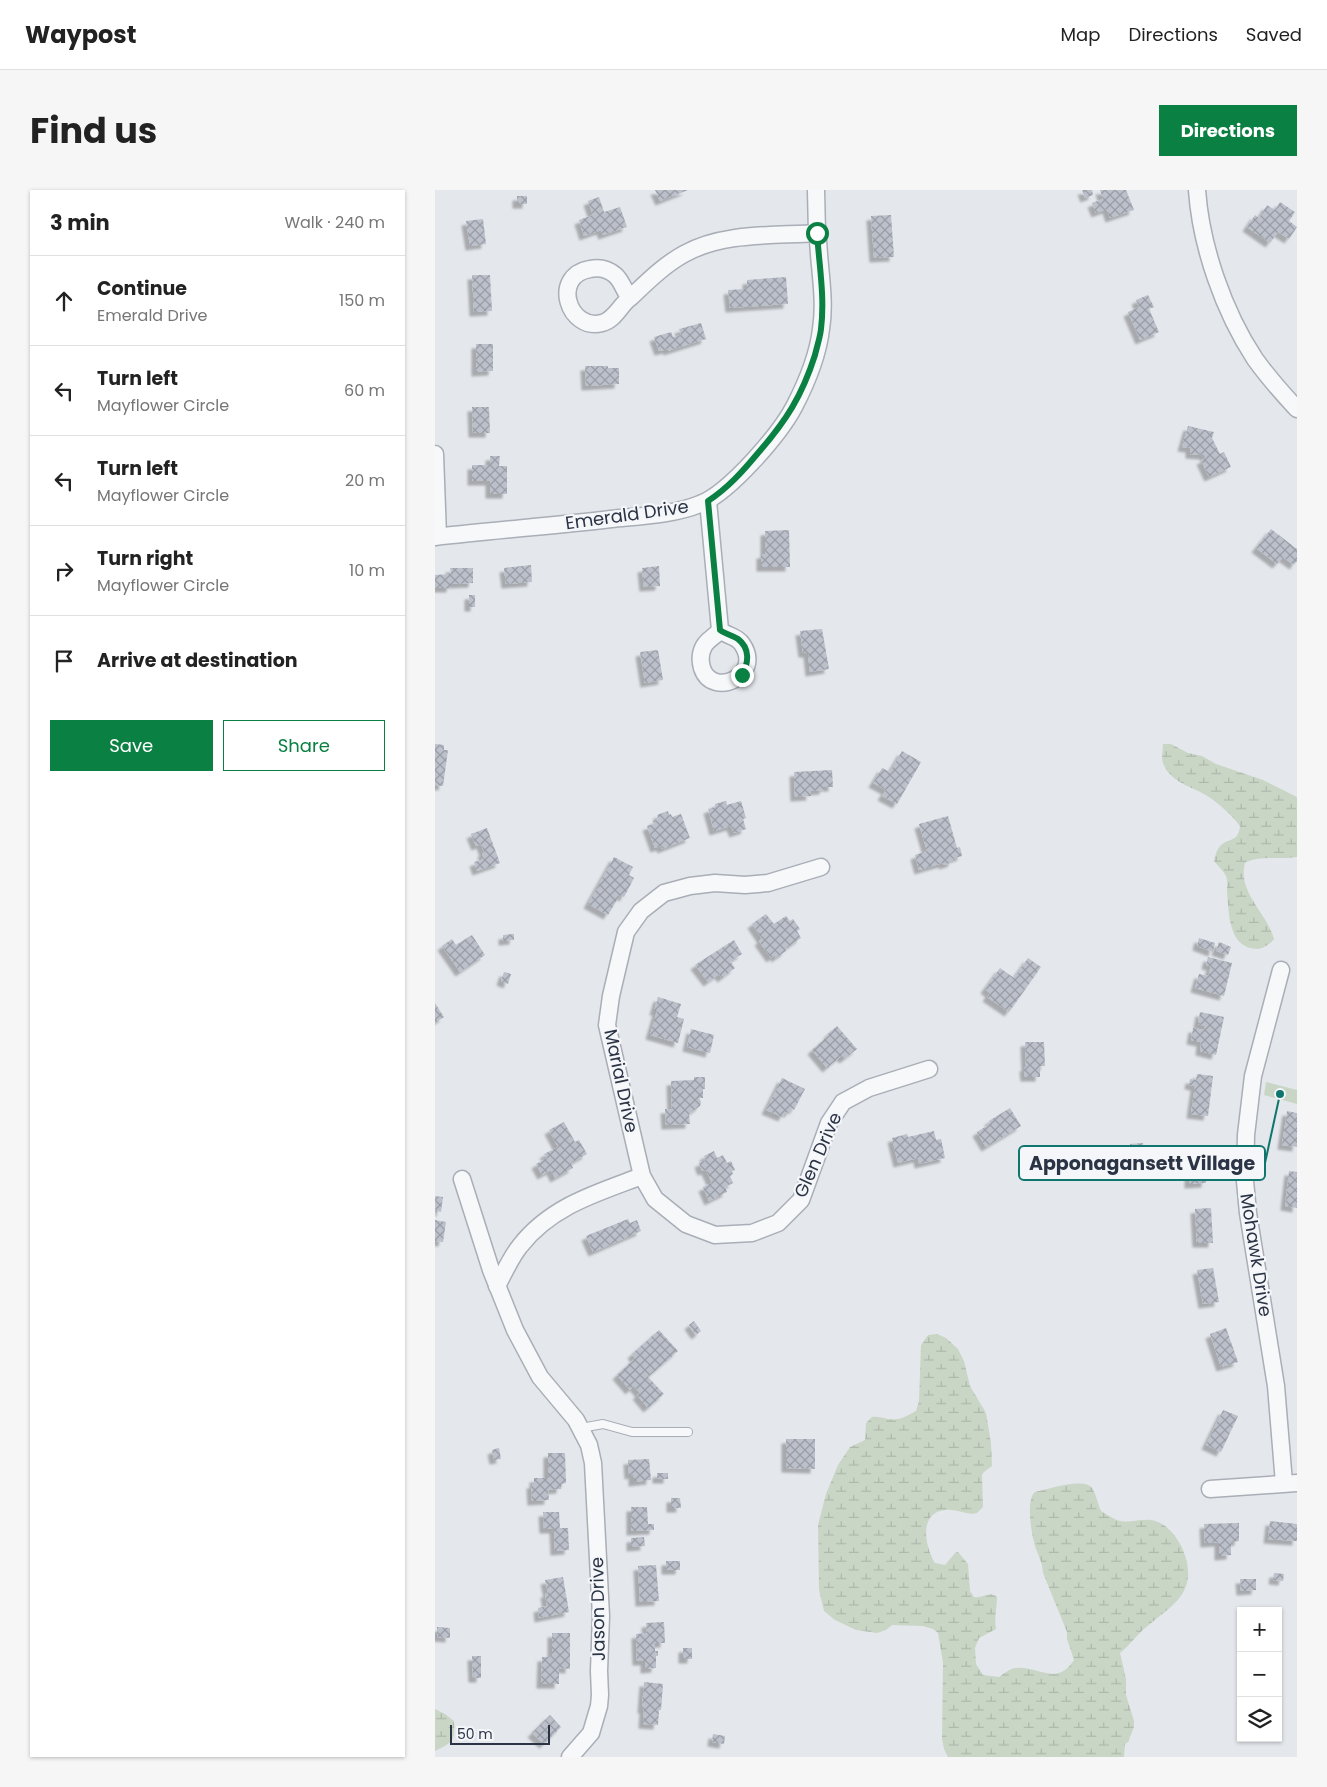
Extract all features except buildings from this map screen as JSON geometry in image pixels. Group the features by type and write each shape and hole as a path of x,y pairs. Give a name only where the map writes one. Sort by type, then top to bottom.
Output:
{"street":[{"name":"Emerald Drive","path":"437,537 659,514 692,507 708,501 722,491 752,461 783,424 800,394 812,364 821,330 822,291 817,233 816,190"},
{"path":"1197,190 1206,241 1231,316 1256,360 1297,409"},
{"path":"630,298 676,258 700,246 741,238 817,233"},
{"path":"435,454 437,537"},
{"path":"708,501 720,630"},
{"name":"Marial Drive","path":"642,1176 607,1025 611,996 625,932 641,911 664,893 690,886 715,883 745,885 769,883 821,867"},
{"name":"Mohawk Drive","path":"1281,970 1253,1076 1246,1135 1245,1181 1248,1213 1290,1483"},
{"name":"Glen Drive","path":"642,1176 655,1200 686,1224 715,1235 752,1233 778,1223 801,1200 829,1122 843,1102 869,1088 929,1069"},
{"path":"497,1286 519,1247 537,1226 572,1203 642,1176"},
{"name":"Jason Drive","path":"462,1178 497,1286 522,1343 540,1377 566,1406 581,1428 591,1452 595,1480 601,1616 599,1671 601,1695 591,1733 570,1757"},
{"path":"1210,1489 1290,1483"}],"lane":[{"path":"581,1428 603,1424 632,1432 688,1432"}],"green space":[{"path":"1163,744 1171,744 1188,753 1202,756 1216,764 1263,780 1297,797 1297,857 1263,858 1245,863 1245,883 1274,939 1265,947 1258,949 1248,947 1241,943 1236,936 1230,919 1227,878 1214,861 1218,849 1221,845 1237,836 1240,826 1226,810 1209,797 1183,784 1166,770 1162,761"},
{"path":"1266,1082 1297,1090 1297,1104 1264,1095"},
{"path":"937,1334 946,1338 958,1349 964,1361 970,1386 986,1413 991,1443 992,1466 982,1475 983,1507 977,1513 972,1514 948,1510 936,1512 927,1524 926,1532 931,1556 935,1563 945,1565 958,1552 968,1564 970,1591 974,1597 991,1594 997,1597 996,1629 979,1638 975,1648 976,1664 983,1675 999,1677 1014,1668 1025,1668 1054,1674 1067,1668 1074,1660 1067,1639 1067,1632 1043,1573 1035,1546 1030,1508 1032,1496 1035,1492 1066,1485 1088,1485 1093,1490 1101,1511 1115,1519 1127,1522 1153,1520 1158,1522 1173,1534 1183,1550 1188,1577 1186,1588 1173,1605 1144,1629 1120,1653 1126,1679 1126,1695 1134,1721 1134,1727 1128,1742 1125,1744 1124,1757 948,1757 942,1739 943,1663 938,1633 933,1629 923,1626 892,1625 886,1630 877,1633 856,1630 835,1620 824,1611 819,1590 818,1525 826,1494 838,1465 850,1447 865,1440 866,1423 872,1417 896,1419 903,1418 916,1411 919,1401 921,1345 928,1335"},
{"path":"435,1709 454,1721 454,1728 452,1740 435,1751"}],"place":[{"name":"Apponagansett Village","path":"1280,1094"}],"route":[{"path":"742,675 748,657 746,651 740,640 720,630 708,501 727,487 752,461 783,424 800,394 812,364 821,330 822,291 817,233"}]}
